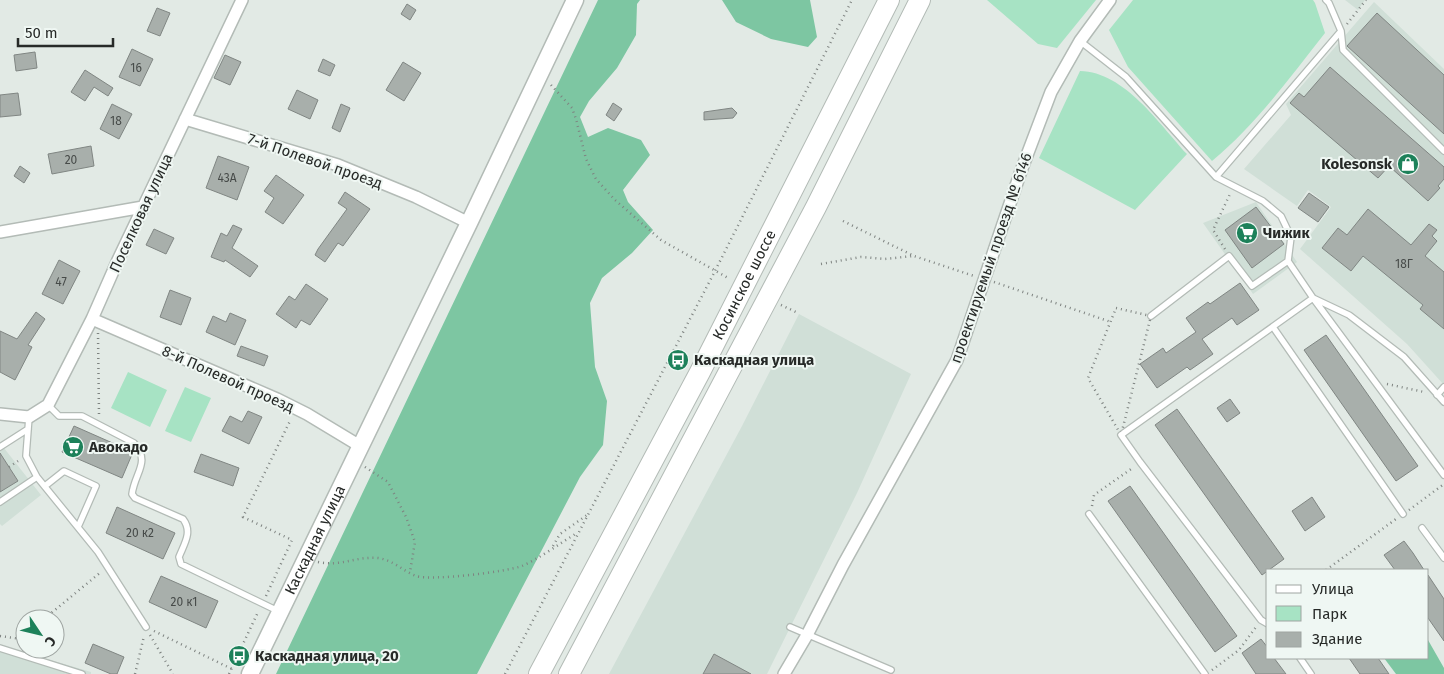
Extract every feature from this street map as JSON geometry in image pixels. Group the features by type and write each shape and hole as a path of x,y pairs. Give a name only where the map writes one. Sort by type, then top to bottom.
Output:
{"highway":[{"name":"Косинское шоссе","path":"539,674 700,372 889,0"},
{"name":"Косинское шоссе","path":"569,674 816,207 920,0"}],"street":[{"name":"Поселковая улица","path":"48,405 95,320 143,207 242,0"},
{"name":"Каскадная улица","path":"250,674 469,223 574,0"},
{"name":"проектируемый проезд № 6146","path":"784,674 957,360 1021,171 1051,92 1080,41 1110,0"},
{"name":"7-й Полевой проезд","path":"186,119 356,172 416,197 469,223"},
{"path":"0,232 143,207"},
{"name":"8-й Полевой проезд","path":"95,320 296,408 360,446"},
{"path":"0,414 29,416 48,405"}],"lane":[{"path":"1326,0 1342,31 1343,50 1444,151"},
{"path":"1216,177 1342,31"},
{"path":"1080,41 1126,76 1216,177 1263,201 1281,216 1291,237 1288,261 1313,298 1444,475"},
{"path":"1151,316 1229,256 1252,286 1288,261"},
{"path":"1266,623 1261,620 1121,435 1313,298"},
{"path":"1313,298 1349,315 1404,358 1444,402"},
{"path":"1273,327 1406,512"},
{"path":"1437,395 1444,387"},
{"path":"48,405 59,416 82,416 100,424 134,443 140,450 143,460 132,494 136,498 183,520 187,525 188,534 179,557 182,564 280,612"},
{"path":"29,416 26,456 37,477 108,566 146,627"},
{"path":"0,447 28,429"},
{"path":"45,486 64,472 96,486 78,527"},
{"path":"0,502 37,477"},
{"path":"1089,514 1205,674"},
{"path":"1422,528 1444,558"},
{"path":"790,627 891,670"},
{"path":"0,648 82,674"},
{"path":"1301,659 1311,674"}],"path":[{"path":"505,674 715,271 852,0"},
{"path":"1342,31 1366,0"},
{"path":"540,72 572,108 586,159 596,179 615,200 660,240 715,271"},
{"path":"1229,256 1213,230 1233,186"},
{"path":"843,221 914,256 978,277"},
{"path":"821,264 861,257 885,259 914,256"},
{"path":"994,282 1111,322"},
{"path":"1116,308 1151,316 1121,435 1088,378 1116,308"},
{"path":"95,320 100,424"},
{"path":"1374,381 1437,395"},
{"path":"229,674 292,540 243,516 296,408"},
{"path":"1089,514 1094,495 1140,462"},
{"path":"362,465 388,482 406,517 415,542 410,572"},
{"path":"1327,569 1444,484"},
{"path":"1406,512 1422,528"},
{"path":"552,548 560,534 588,514"},
{"path":"314,561 327,564 341,564 361,558 380,558 398,565 417,576 450,576 500,571 523,565 579,532"},
{"path":"56,609 108,566"},
{"path":"1205,674 1239,650 1261,620"},
{"path":"146,627 232,669"},
{"path":"135,674 146,627"},
{"path":"146,627 173,674"},
{"path":"0,636 15,638"}],"shaded area":[{"path":"1345,0 1365,0 1358,10"},
{"path":"1374,2 1444,69 1444,385 1407,344 1300,249 1331,207 1308,190 1297,206 1244,169 1291,115 1286,104"},
{"path":"1256,202 1297,262 1253,294 1203,223"},
{"path":"799,314 911,374 857,493 767,674 609,674 742,426"},
{"path":"0,443 41,495 2,526 0,524"},
{"path":"0,645 15,649 15,659 47,659 91,672 91,674 0,674"}],"green space":[{"path":"598,0 640,0 637,4 636,35 617,68 589,101 580,117 588,137 608,128 641,140 650,155 623,190 628,202 653,230 632,253 602,278 590,303 595,367 607,401 603,445 580,477 477,674 276,674"},
{"path":"722,0 810,0 817,37 808,47 771,39 736,22"},
{"path":"987,0 1096,0 1057,48 1038,44"},
{"path":"1133,0 1313,0 1325,33 1258,116 1212,161 1128,67 1109,30"},
{"path":"1080,71 1112,80 1126,90 1153,115 1187,154 1135,210 1039,158"},
{"path":"128,372 167,390 150,427 111,408"},
{"path":"185,387 211,398 191,442 165,431"},
{"path":"1429,642 1444,668 1444,674 1396,674 1385,659 1429,659"}],"building":[{"path":"407,4 416,10 410,20 401,14"},
{"path":"157,8 170,13 160,36 147,31"},
{"path":"1377,13 1444,75 1444,134 1347,46"},
{"path":"132,49 153,59 140,86 119,77"},
{"path":"35,52 37,68 16,71 14,55"},
{"path":"225,55 241,62 230,85 214,78"},
{"path":"323,59 335,65 330,76 318,71"},
{"path":"403,62 421,73 404,101 386,90"},
{"path":"1330,67 1444,167 1444,179 1438,186 1440,188 1428,201 1389,166 1378,178 1290,103 1299,93 1304,97"},
{"path":"85,70 113,88 108,96 94,87 85,101 71,92"},
{"path":"297,90 318,100 310,119 288,109"},
{"path":"18,93 21,115 0,117 0,95"},
{"path":"613,103 622,109 614,121 606,115"},
{"path":"112,104 132,114 119,139 100,129"},
{"path":"341,104 350,108 340,132 332,128"},
{"path":"732,108 737,113 733,118 704,120 704,112"},
{"path":"91,146 94,166 52,174 48,154"},
{"path":"218,156 249,167 237,200 206,188"},
{"path":"20,166 30,173 24,183 14,176"},
{"path":"276,175 304,195 283,224 265,212 274,198 264,191"},
{"path":"345,192 370,209 343,246 338,243 325,262 315,255 347,209 338,203"},
{"path":"1309,193 1329,207 1318,222 1298,208"},
{"path":"1256,207 1284,244 1252,268 1225,230"},
{"path":"1368,209 1411,245 1429,224 1437,230 1432,236 1437,241 1425,256 1444,272 1444,329 1420,309 1423,305 1363,256 1351,271 1322,248 1338,228 1347,235"},
{"path":"233,225 242,229 232,248 258,266 250,277 225,260 224,262 211,257 221,233 227,236"},
{"path":"154,229 174,238 166,254 146,245"},
{"path":"59,260 80,271 63,304 42,294"},
{"path":"1240,283 1259,310 1237,325 1232,318 1202,339 1213,354 1190,370 1187,367 1157,388 1140,364 1163,348 1166,353 1196,332 1186,318"},
{"path":"306,284 328,299 310,325 301,320 296,328 276,314 289,296 295,300"},
{"path":"170,290 191,298 181,325 160,317"},
{"path":"36,312 45,319 28,345 32,347 15,380 0,372 0,331 17,339"},
{"path":"230,313 246,320 235,345 206,332 213,316 226,322"},
{"path":"1326,335 1418,466 1396,481 1304,350"},
{"path":"241,346 268,356 264,366 237,356"},
{"path":"1230,399 1240,413 1227,422 1217,408"},
{"path":"1177,409 1284,559 1270,569 1266,569 1266,572 1262,575 1155,425"},
{"path":"248,411 262,417 249,444 222,431 230,416 242,422"},
{"path":"74,426 133,452 122,478 62,452"},
{"path":"0,453 18,481 0,492"},
{"path":"201,454 239,468 233,486 194,472"},
{"path":"1130,486 1237,636 1215,652 1108,501"},
{"path":"1312,497 1325,517 1305,531 1292,511"},
{"path":"117,507 175,533 163,559 106,533"},
{"path":"1404,541 1423,569 1394,569 1384,555"},
{"path":"161,576 218,601 206,628 149,602"},
{"path":"1429,576 1444,599 1444,641 1429,619"},
{"path":"1261,639 1266,645 1266,659 1275,659 1286,674 1256,674 1242,653"},
{"path":"93,644 124,657 117,674 111,674 85,663"},
{"path":"714,654 751,674 703,674"},
{"path":"1350,659 1379,659 1389,674 1360,674"}],"place":[{"name":"Kolesonsk","path":"1408,164"},
{"name":"Чижик","path":"1247,233"},
{"name":"Каскадная улица","path":"678,360"},
{"name":"Авокадо","path":"73,447"},
{"name":"Каскадная улица, 20","path":"239,656"}]}
